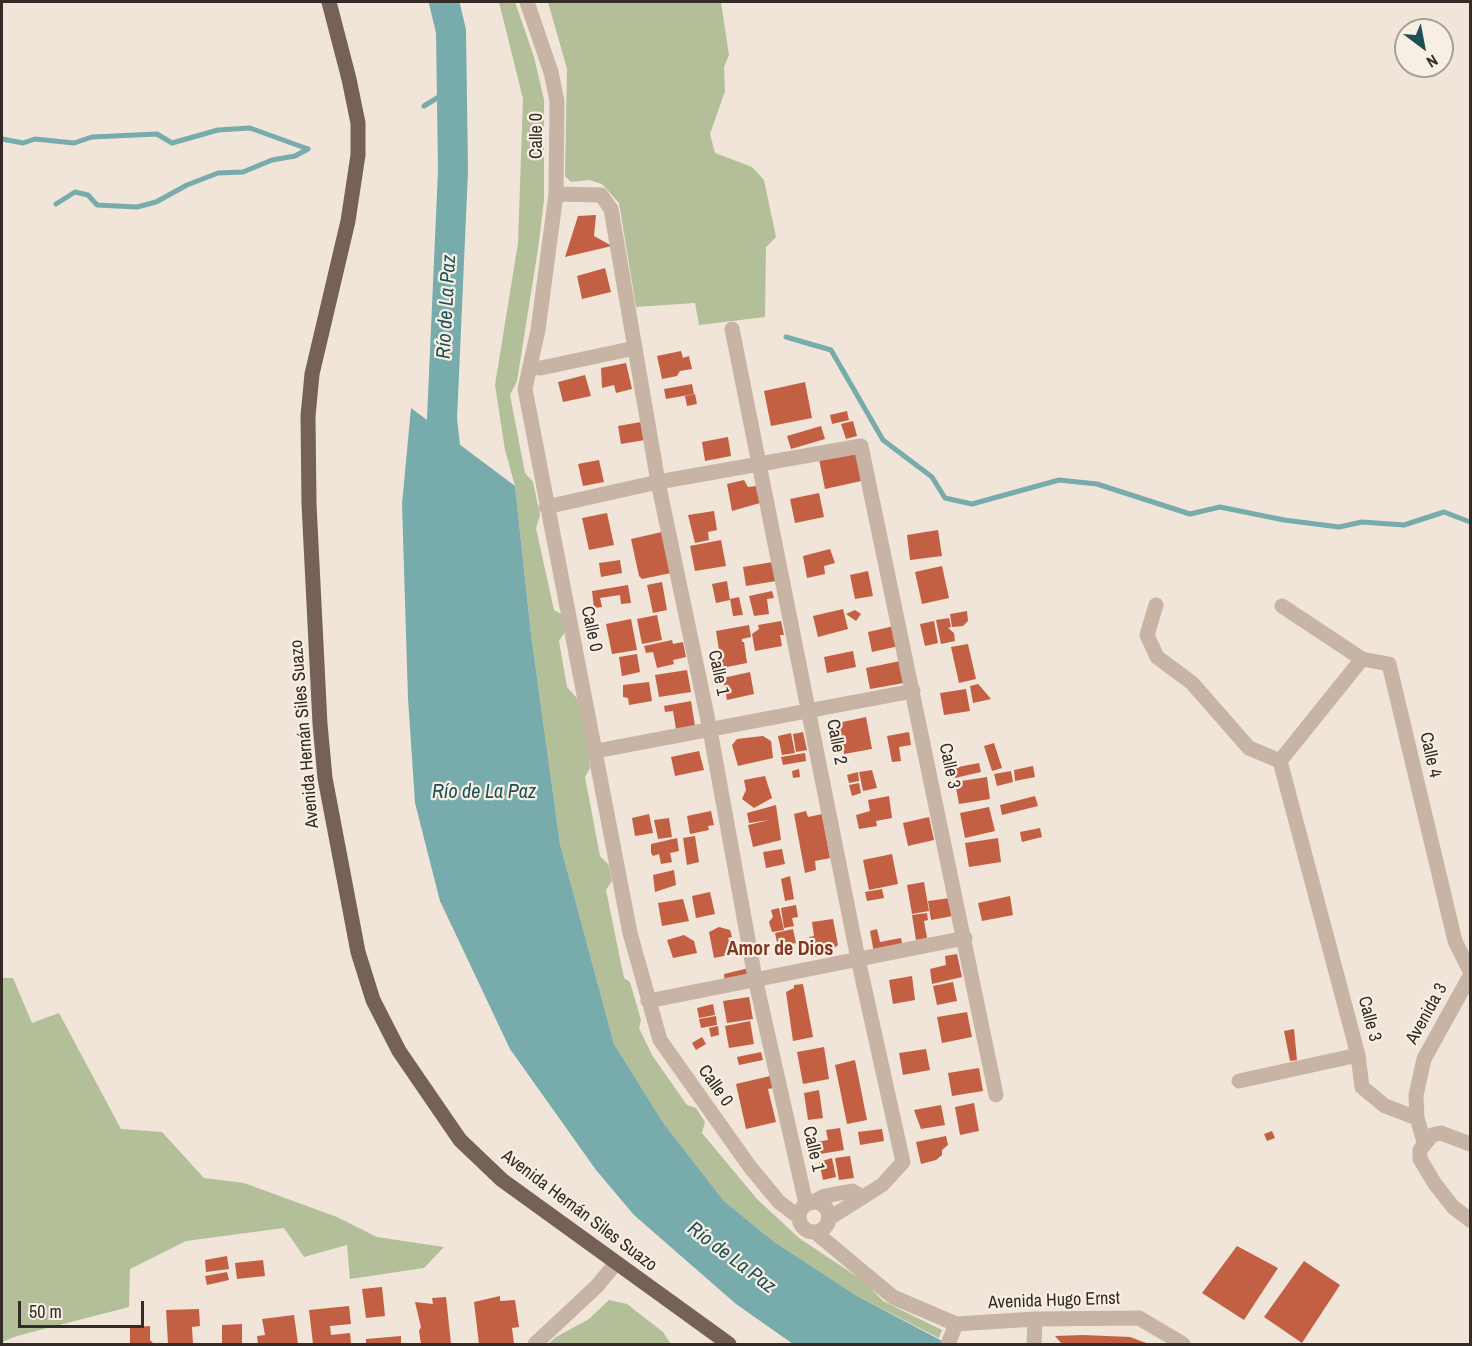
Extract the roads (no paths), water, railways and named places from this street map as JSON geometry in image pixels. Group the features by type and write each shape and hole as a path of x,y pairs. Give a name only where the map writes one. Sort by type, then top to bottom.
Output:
{"main road":[{"name":"Avenida Hernán Siles Suazo","path":"329,2 358,123 358,155 348,220 312,374 308,416 309,504 320,724 325,778 358,952 373,1000 399,1051 460,1140 502,1180 729,1344"}],"street":[{"name":"Calle 0","path":"527,2 551,72 557,101 556,194 531,367 525,389 630,933 660,1040 708,1111 779,1202 805,1208"},
{"name":"Calle 1","path":"556,194 601,195 611,208 658,482 710,730 755,978 805,1208"},
{"name":"Calle 2","path":"732,329 761,464 858,959 903,1162 882,1185 861,1196"},
{"path":"531,367 541,368 635,348"},
{"name":"Calle 3","path":"761,464 861,446 996,1095"},
{"path":"546,507 658,482 761,464"},
{"path":"1156,605 1147,635 1157,657 1192,683 1249,748 1280,761 1362,659"},
{"name":"Calle 4","path":"1282,606 1362,659 1389,664 1455,942 1470,971"},
{"path":"596,751 913,691"},
{"name":"Calle 3","path":"1280,761 1358,1055 1362,1087 1385,1106 1417,1118"},
{"path":"648,1001 965,938"},
{"name":"Avenida 3","path":"1470,976 1424,1059 1416,1095 1417,1118 1424,1142 1420,1159 1453,1207 1470,1220"},
{"path":"1239,1081 1358,1055"},
{"path":"1424,1142 1432,1135 1441,1132 1470,1144"},
{"path":"852,1191 861,1196 823,1225 802,1226 805,1208 825,1196 852,1191"},
{"path":"805,1208 824,1206 823,1225 833,1247 892,1297 956,1324 949,1344"},
{"path":"535,1344 597,1286 615,1263"},
{"name":"Avenida Hugo Ernst","path":"956,1324 1035,1319 1139,1318 1183,1344"},
{"path":"1034,1344 1035,1319"}],"water":[{"name":"Río de La Paz","path":"411,408 515,486 531,634 560,844 614,1044 664,1124 724,1201 773,1241 857,1296 948,1344 793,1344 736,1304 634,1215 596,1170 510,1049 440,901 415,803 408,698 402,504"}],"waterway":[{"name":"Río de La Paz","path":"444,2 451,31 453,171 442,419 448,473"},
{"path":"424,106 452,89"},
{"path":"2,139 23,143 35,139 74,143 92,137 157,134 172,143 218,130 250,128 308,149"},
{"path":"56,204 75,192 88,195 97,205 137,207 156,202 187,185 218,173 243,172 272,160 295,156 308,149"},
{"path":"786,337 831,350 883,440 932,477 945,498 972,504 1059,480 1097,484 1190,514 1220,507 1284,520 1339,527 1362,522 1404,525 1444,512 1470,522"}],"district":[{"name":"Amor de Dios","path":"780,950"}]}
